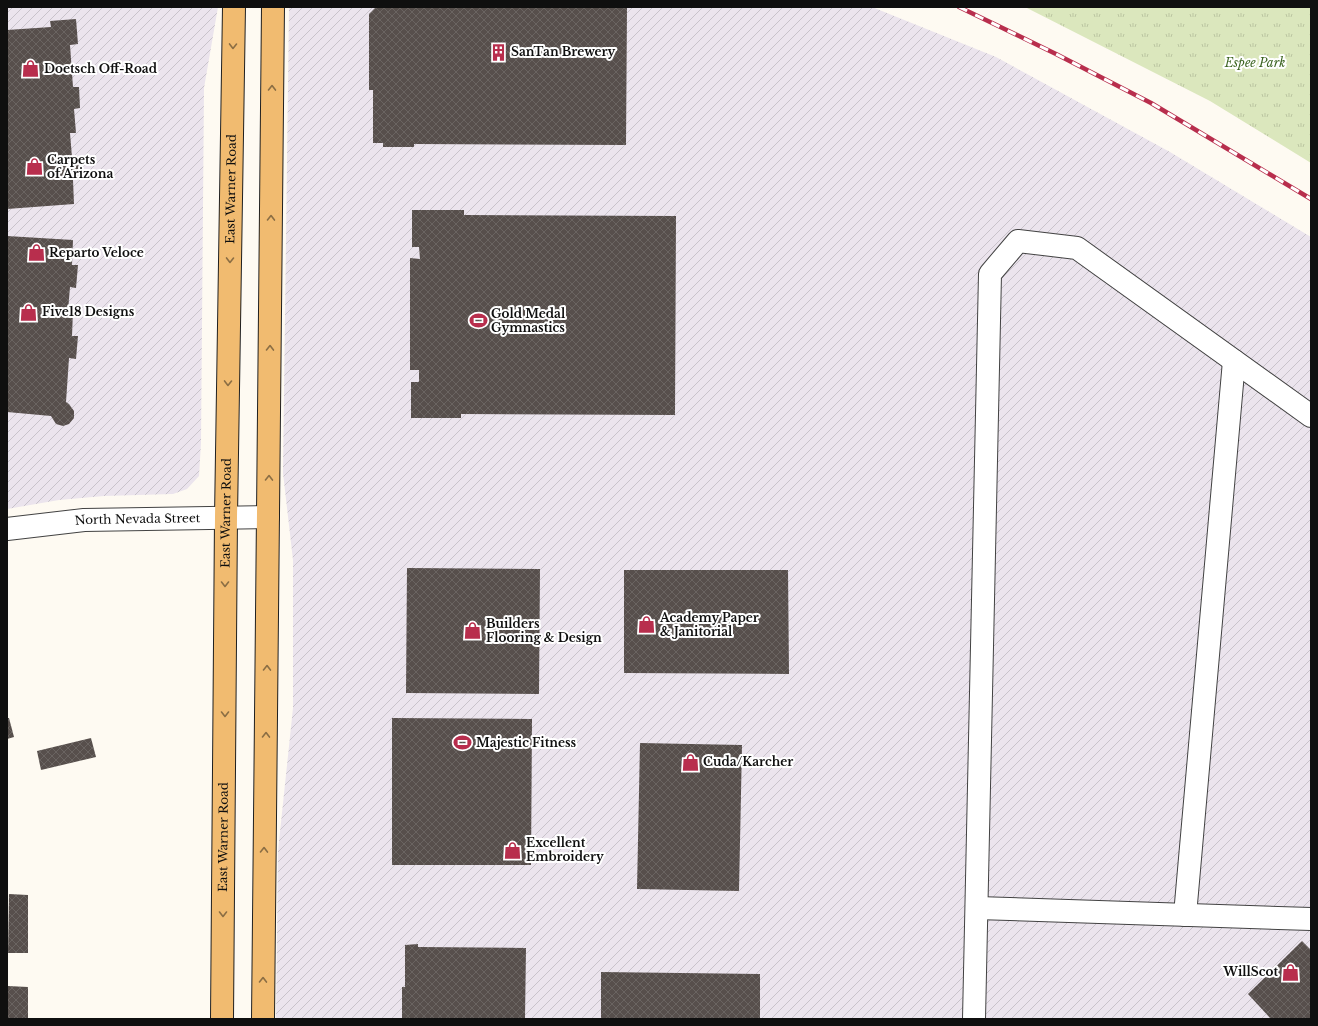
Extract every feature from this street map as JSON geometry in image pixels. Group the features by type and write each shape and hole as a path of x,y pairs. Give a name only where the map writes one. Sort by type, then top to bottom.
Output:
{"main road":[{"name":"East Warner Road","path":"222,1019 226,517 234,7"},
{"path":"263,1019 273,7"}],"street":[{"path":"974,1019 990,274 1018,241 1076,248 1311,416"},
{"path":"1185,915 1234,361"},
{"name":"North Nevada Street","path":"7,529 84,520 268,517"},
{"path":"976,908 1311,919"}],"shaded area":[{"path":"7,7 218,7 204,88 201,443 199,476 187,489 173,494 104,496 59,500 7,509"},
{"path":"289,7 872,7 996,57 1170,152 1311,237 1311,1019 276,1019 278,851 293,708 293,560 283,473"}],"green space":[{"name":"Espee Park","path":"1025,7 1311,7 1311,163 1210,101"}],"building":[{"name":"SanTan Brewery","path":"376,7 627,7 626,145 414,144 414,147 383,147 383,143 373,143 373,90 369,90 369,14"},
{"path":"76,19 78,44 70,45 73,87 79,87 80,108 74,109 76,133 70,133 72,157 78,156 79,180 73,180 74,204 7,209 7,30 51,27 50,21"},
{"path":"412,210 464,210 464,215 676,216 675,415 461,414 461,418 411,418 411,382 419,382 419,370 410,370 410,258 420,259 419,247 412,247"},
{"path":"7,236 73,240 72,265 78,265 76,288 70,287 68,311 73,311 72,336 78,336 76,359 69,358 66,402 74,411 74,418 69,424 63,426 56,424 51,416 7,412"},
{"name":"Builders Flooring & Design","path":"407,568 540,569 539,694 406,693"},
{"path":"624,570 788,570 789,674 624,673"},
{"path":"7,718 9,718 14,737 7,739"},
{"path":"392,718 532,719 531,865 392,865"},
{"path":"91,738 96,757 41,770 37,751"},
{"path":"640,743 742,745 739,891 637,889"},
{"path":"9,894 28,895 28,953 8,953"},
{"name":"WillScot","path":"1302,941 1311,950 1311,1019 1271,1019 1248,994"},
{"path":"418,944 418,947 526,948 525,1019 402,1019 402,987 405,987 405,945"},
{"path":"601,972 760,974 760,1019 601,1019"},
{"path":"8,986 28,987 28,1019 8,1019"}],"railway":[{"path":"959,7 1056,54 1151,103 1311,199"}],"place":[{"name":"SanTan Brewery","path":"498,52"},
{"name":"Doetsch Off-Road","path":"31,69"},
{"name":"Carpets of Arizona","path":"34,167"},
{"name":"Reparto Veloce","path":"36,253"},
{"name":"Five18 Designs","path":"29,312"},
{"name":"Gold Medal Gymnastics","path":"478,321"},
{"name":"Academy Paper & Janitorial","path":"647,625"},
{"name":"Builders Flooring & Design","path":"473,631"},
{"name":"Majestic Fitness","path":"463,743"},
{"name":"Cuda/Karcher","path":"690,762"},
{"name":"Excellent Embroidery","path":"513,850"},
{"name":"WillScot","path":"1291,972"}]}
